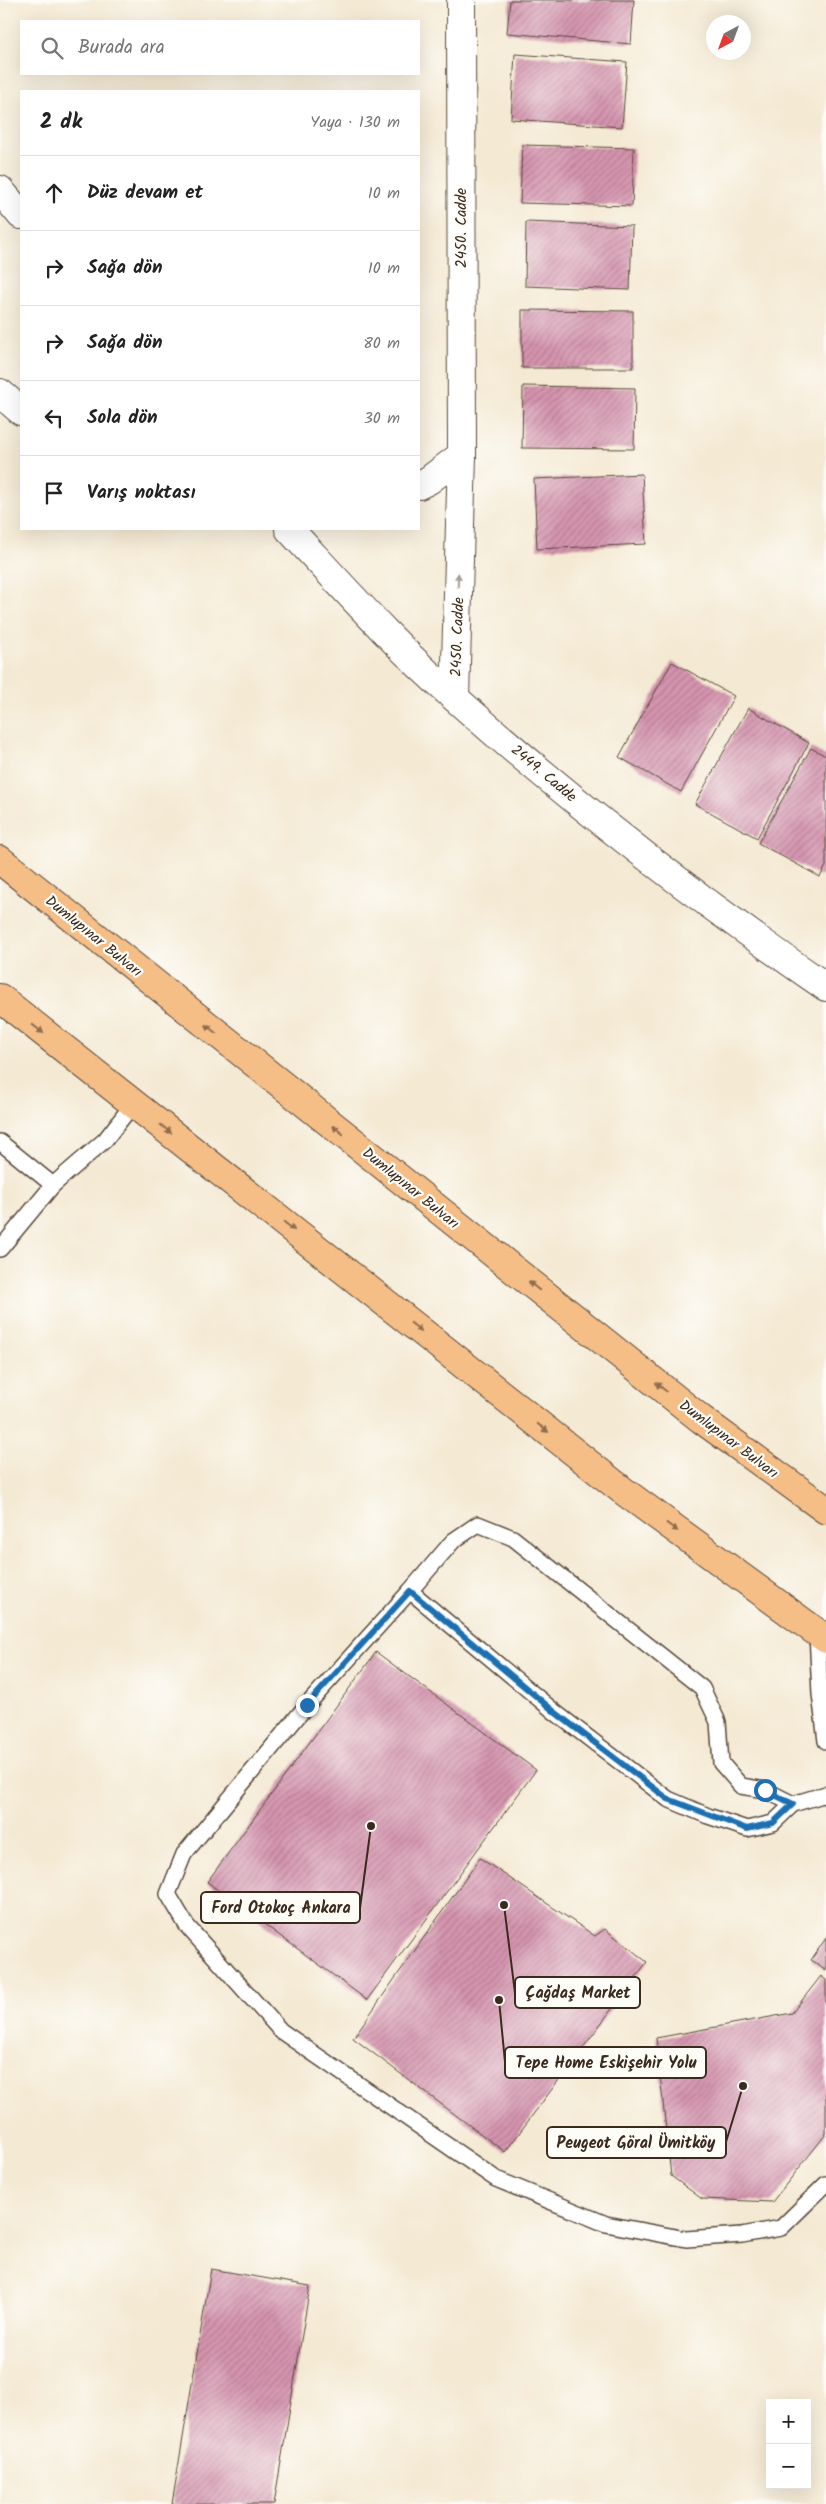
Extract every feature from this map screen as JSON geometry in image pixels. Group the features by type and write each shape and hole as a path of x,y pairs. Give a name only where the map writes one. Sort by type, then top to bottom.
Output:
{"highway":[{"name":"Dumlupınar Bulvarı","path":"0,860 701,1419 826,1510"},
{"path":"0,998 622,1490 821,1636"}],"street":[{"name":"2450. Cadde","path":"455,698 462,455 461,0"},
{"path":"0,190 13,215"},
{"path":"0,393 20,410"},
{"path":"420,484 429,480 462,455"},
{"name":"2449. Cadde","path":"290,530 353,598 455,698 612,830 826,987"}],"lane":[{"path":"0,1249 53,1185 105,1140 133,1104"},
{"path":"0,1142 53,1185"},
{"path":"793,1804 765,1790 741,1786 721,1763 718,1722 702,1688 513,1538 478,1524 453,1541 307,1705 184,1854 168,1894 187,1926 281,2031 496,2179 606,2224 686,2239 742,2236 781,2228 826,2184"},
{"path":"410,1591 556,1713 668,1799 747,1829 773,1823 793,1804 826,1794"},
{"path":"821,1636 820,1694 826,1740"}],"building":[{"path":"510,0 634,0 631,44 507,33"},
{"path":"515,54 627,62 622,127 511,119"},
{"path":"522,145 634,148 632,206 520,203"},
{"path":"526,222 632,226 630,290 525,286"},
{"path":"522,310 633,311 633,368 522,368"},
{"path":"523,386 635,388 634,449 522,448"},
{"path":"642,474 646,544 537,549 534,479"},
{"path":"672,662 734,696 681,792 619,757"},
{"path":"748,708 809,743 757,838 695,804"},
{"path":"811,748 826,756 826,866 820,877 758,843"},
{"path":"376,1652 536,1770 367,2000 207,1882"},
{"path":"480,1858 595,1936 605,1929 647,1962 505,2152 353,2038"},
{"path":"826,1938 826,1971 811,1960"},
{"path":"821,1976 826,1980 826,2134 772,2202 702,2199 671,2176 656,2038 792,2013"},
{"path":"211,2269 310,2286 274,2504 172,2504"}],"place":[{"name":"Ford Otokoç Ankara","path":"371,1826"},
{"name":"Çağdaş Market","path":"504,1905"},
{"name":"Tepe Home Eskişehir Yolu","path":"499,2000"},
{"name":"Peugeot Göral Ümitköy","path":"743,2086"}],"route":[{"path":"307,1705 410,1591 556,1713 668,1799 708,1816 747,1829 773,1823 793,1804 765,1790"}]}
